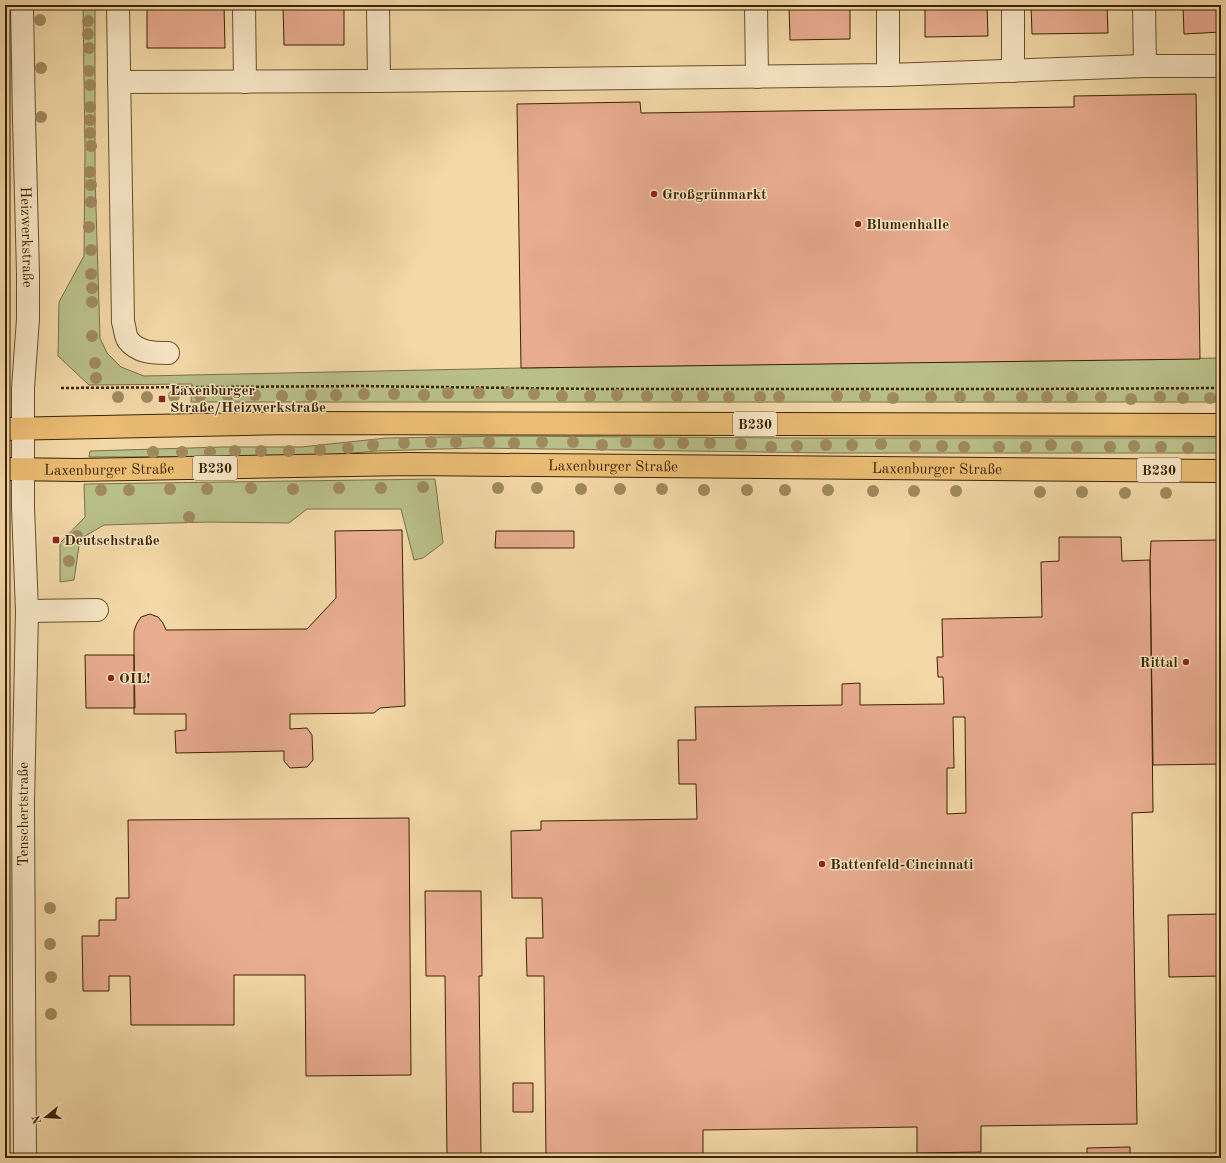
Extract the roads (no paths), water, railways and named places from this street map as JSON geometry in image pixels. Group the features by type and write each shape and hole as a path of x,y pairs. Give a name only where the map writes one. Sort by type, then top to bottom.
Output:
{"main road":[{"name":"B230","path":"14,429 289,423 1221,425"},
{"name":"Laxenburger Straße","path":"14,469 93,470 423,464 1221,470"}],"street":[{"name":"Heizwerkstraße","path":"14,469 14,429 22,388 28,319 22,5"},
{"path":"118,5 124,322 128,340 139,350 154,353 168,353"},
{"path":"244,5 245,82"},
{"path":"378,5 379,81"},
{"path":"756,5 757,77"},
{"path":"888,5 888,75"},
{"path":"1013,5 1013,71"},
{"path":"1144,5 1145,66"},
{"path":"119,82 757,77 888,75 1145,66 1221,66"},
{"name":"Tenschertstraße","path":"14,469 23,506 27,611 14,803 25,1158"},
{"path":"27,611 96,610"}],"place":[{"name":"Großgrünmarkt","path":"654,194"},
{"name":"Blumenhalle","path":"858,224"},
{"name":"Laxenburger Straße/Heizwerkstraße","path":"162,399"},
{"name":"Deutschstraße","path":"56,540"},
{"name":"Rittal","path":"1186,662"},
{"name":"OIL!","path":"111,678"},
{"name":"Battenfeld-Cincinnati","path":"822,864"}]}
